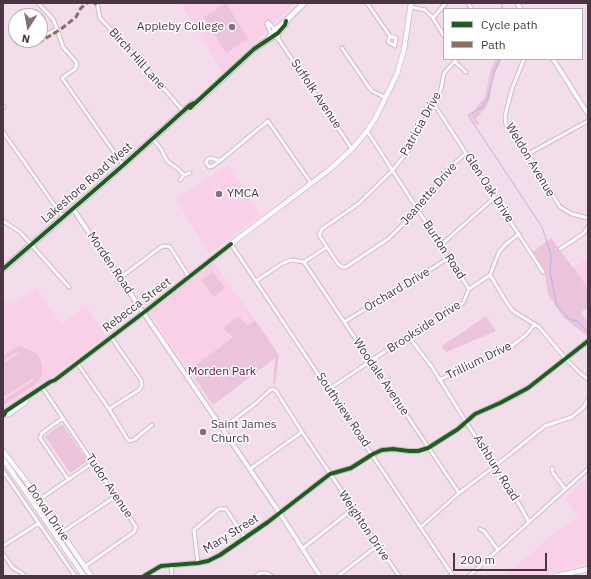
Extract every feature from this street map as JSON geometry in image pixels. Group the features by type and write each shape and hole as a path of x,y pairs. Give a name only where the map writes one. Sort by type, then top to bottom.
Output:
{"main road":[{"name":"Lakeshore Road West","path":"3,269 273,34 304,3"},
{"name":"Rebecca Street","path":"3,415 54,380 143,313 329,170 352,149 367,131 386,98 397,74 404,50 411,5"},
{"name":"Rebecca Street","path":"3,415 15,410 44,390 54,380"},
{"name":"Dorval Drive","path":"3,451 39,500 91,576"},
{"name":"Dorval Drive","path":"3,458 84,576"},
{"path":"556,576 588,569"}],"street":[{"path":"38,3 53,19 63,47 77,64 75,69 62,78 123,165"},
{"name":"Birch Hill Lane","path":"97,3 100,18 184,112"},
{"path":"367,3 390,36"},
{"path":"433,18 446,3"},
{"path":"411,5 425,10 433,18 443,34"},
{"path":"48,34 57,29"},
{"name":"Suffolk Avenue","path":"273,34 280,40 352,149"},
{"path":"342,48 372,91 386,98"},
{"name":"Patricia Drive","path":"327,247 319,235 322,229 358,204 392,171 409,150 441,89 444,73 456,60 466,72"},
{"name":"Weldon Avenue","path":"524,60 512,89 505,116 506,125 528,154 560,207 572,214 588,218"},
{"path":"554,60 588,114"},
{"name":"Glen Oak Drive","path":"434,104 543,272"},
{"path":"221,160 268,121 311,183"},
{"path":"528,154 588,121"},
{"name":"Burton Road","path":"367,131 469,289"},
{"path":"3,132 63,217"},
{"path":"153,139 161,148 167,161 184,175"},
{"name":"Jeanette Drive","path":"327,247 338,264 342,267 346,267 388,239 418,210 447,170 466,153"},
{"path":"180,180 184,175 190,173"},
{"path":"441,245 494,197"},
{"name":"Morden Road","path":"73,209 223,428 320,576"},
{"path":"3,217 4,222 20,232 69,288"},
{"path":"560,249 584,233 588,227"},
{"path":"519,234 506,244 499,252 490,275 507,303 514,311 535,324 566,359 588,379"},
{"name":"Southview Road","path":"231,244 373,454 453,576"},
{"path":"120,278 161,247 165,246 170,247 189,277"},
{"path":"256,281 283,263 292,260 304,262 327,247"},
{"name":"Orchard Drive","path":"344,322 449,258"},
{"name":"Woodale Avenue","path":"304,262 459,493"},
{"name":"Brookside Drive","path":"329,390 408,336 463,303 469,289 490,275"},
{"name":"Trillium Drive","path":"440,380 509,348 526,335 535,324"},
{"name":"Ashbury Road","path":"408,336 440,380 495,466 502,474 529,522"},
{"path":"109,409 139,390 142,385 141,380 110,337"},
{"path":"330,474 351,468 382,450 393,449 418,451 428,448 458,429 474,414 500,403 528,388 588,341"},
{"path":"77,363 109,409 128,440 131,441 135,439 152,425"},
{"name":"Weighton Drive","path":"223,428 272,389 276,391 377,546 399,576"},
{"name":"Tudor Avenue","path":"44,390 136,525 136,530 84,567"},
{"path":"421,527 459,493 545,426 572,417 584,407 588,399"},
{"path":"63,418 42,433 40,438 68,479"},
{"path":"250,469 302,432"},
{"path":"34,503 94,462"},
{"path":"552,468 553,473 565,489"},
{"path":"469,576 588,468"},
{"path":"3,471 75,576"},
{"name":"Mary Street","path":"144,576 161,566 198,563 208,561 220,555 268,522 330,474"},
{"path":"61,533 116,496"},
{"path":"198,563 194,530 219,509 226,509 245,538"},
{"path":"303,548 353,509"},
{"path":"3,546 39,523"},
{"path":"480,529 484,531 498,550"},
{"path":"338,576 377,546"},
{"path":"3,554 13,568 22,573 24,576"},
{"path":"171,565 172,576"},
{"path":"256,576 260,573 266,573 272,576"}],"shaded area":[{"name":"Appleby College","path":"181,3 295,3 223,73"},
{"path":"228,165 260,215 209,254 176,199"},
{"path":"588,258 588,288 573,269"},
{"path":"213,262 255,320 189,370 149,313"},
{"path":"37,288 61,324 86,306 106,336 37,388 3,410 3,298 9,305"},
{"path":"588,478 588,563 543,576 506,576 549,537 576,518 581,522 566,497"}],"green space":[{"path":"226,3 248,39 226,53 204,17"},
{"path":"496,60 502,60 492,79 490,98 486,107 476,119 479,124 477,125 470,116 485,97 491,69"},
{"path":"551,238 588,288 588,308 581,312 588,323 588,333 586,335 564,318 548,294 544,268 533,252"},
{"path":"213,272 225,288 214,297 201,280"},
{"path":"486,316 496,331 446,352 442,346"},
{"name":"Morden Park","path":"240,317 247,326 255,320 279,355 275,385 273,384 275,358 213,405 189,370 233,337 223,328"},
{"path":"19,346 38,355 42,365 42,375 36,384 3,405 3,401 32,382 36,377 3,397 3,364 21,352 14,353 3,361 3,356"},
{"path":"62,424 87,460 70,473 45,436"}],"waterway":[{"path":"501,3 503,8"},
{"path":"500,60 495,70 488,98 483,107 468,115 542,227 550,251 550,272 557,306 569,319 577,321 588,332"}],"marked path":[{"path":"48,37 76,17 81,8 87,3"}],"cycle path":[{"path":"190,108 254,49 278,33 285,25 286,21"},
{"path":"3,269 194,103"},
{"path":"4,415 6,411 55,380 231,244"},
{"path":"144,576 161,566 198,563 208,561 220,555 268,522 330,474 351,468 373,454 382,450 393,449 418,451 428,448 458,429 475,414 528,388 588,341"}],"place":[{"name":"Appleby College","path":"232,27"},
{"name":"YMCA","path":"219,194"},
{"name":"Saint James Church","path":"203,432"}]}
